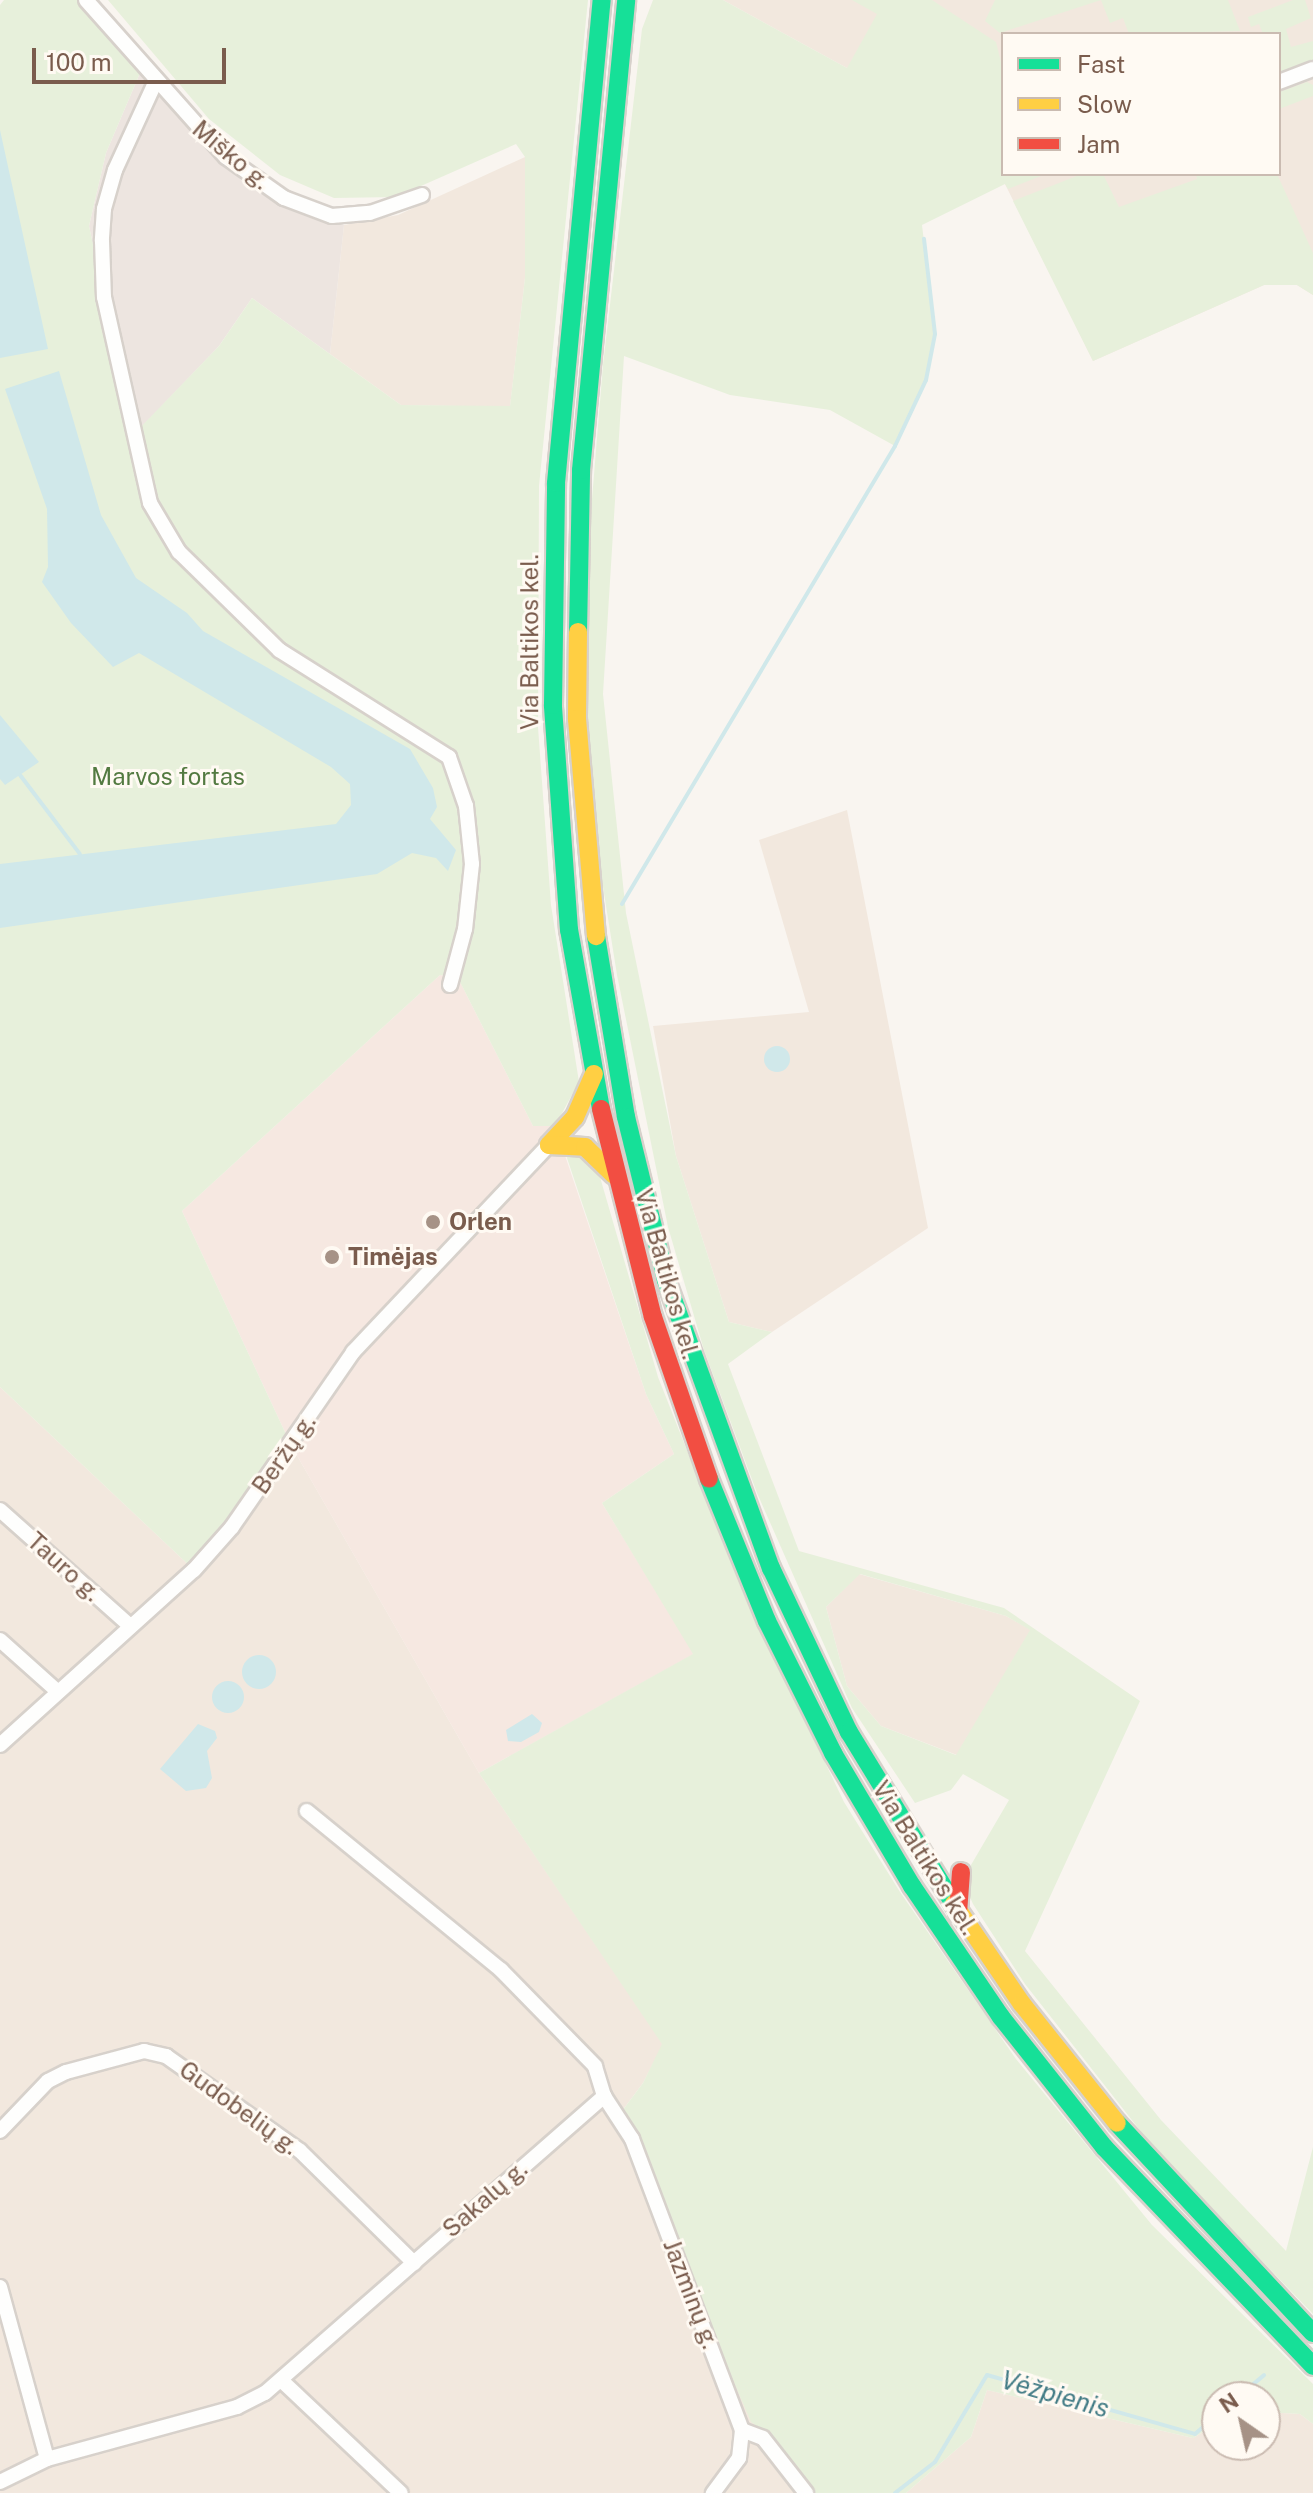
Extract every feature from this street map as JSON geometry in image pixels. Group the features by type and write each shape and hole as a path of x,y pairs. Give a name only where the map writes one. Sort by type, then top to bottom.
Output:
{"highway":[{"name":"Via Baltikos kel.","path":"602,0 556,483 551,594 553,705 569,930 614,1175 653,1317 714,1494 797,1683 873,1824 960,1958 1053,2084 1152,2202 1313,2366"},
{"name":"Via Baltikos kel.","path":"626,0 588,375 576,587 582,814 597,951 640,1182 710,1413 806,1646 897,1814 958,1913 1022,2004 1128,2137 1313,2333"},
{"path":"619,63 645,0"},
{"path":"549,1145 575,1117 594,1074"},
{"path":"549,1145 585,1147 614,1175"},
{"path":"897,1814 931,1823"},
{"path":"958,1913 961,1872"}],"street":[{"name":"Miško g.","path":"86,0 155,83 226,157 284,198 332,216 370,213 422,195"},
{"path":"1281,81 1313,69"},
{"path":"155,83 115,170 104,209 102,241 104,297 150,503 179,552 279,650 449,757 466,806 472,864 465,929 450,985"},
{"name":"Beržų g.","path":"0,1745 128,1624 194,1570 227,1533 353,1352 549,1145"},
{"name":"Tauro g.","path":"0,1510 128,1624"},
{"path":"0,1640 57,1691"},
{"path":"307,1811 501,1970 595,2066 604,2096"},
{"name":"Gudobelių g.","path":"0,2131 48,2081 66,2072 144,2051 166,2056 300,2151 414,2263"},
{"name":"Sakalų g.","path":"0,2482 47,2459 237,2407 282,2381 604,2096"},
{"name":"Jazminų g.","path":"604,2096 632,2139 742,2430"},
{"path":"0,2287 47,2459"},
{"path":"282,2381 401,2493"},
{"path":"713,2493 739,2458 742,2430 763,2438 806,2493"}],"shaded area":[{"path":"723,0 1313,0 1313,295 1297,285 1264,285 1093,361 1005,184 847,68"},
{"path":"140,73 242,181 273,201 344,225 330,354 252,298 219,346 134,435 89,226 106,153"},
{"path":"525,157 525,278 510,407 401,405 330,354 344,225 398,215"},
{"path":"847,810 928,1228 772,1332 729,1322 676,1156 653,1026 809,1012 759,840"},
{"path":"440,975 458,978 533,1126 555,1126 646,1394 674,1454 602,1503 694,1654 479,1773 291,1445 182,1211"},
{"path":"0,1387 194,1570 291,1445 479,1773 663,2044 643,2083 619,2115 770,2435 814,2493 0,2493"},
{"path":"859,1574 1006,1616 1031,1630 957,1755 881,1726 847,1686 826,1607"},
{"path":"987,2390 1193,2438 1201,2433 1201,2461 1281,2461 1281,2413 1300,2414 1313,2424 1313,2493 906,2493 971,2437"}],"green space":[{"name":"Marvos fortas","path":"4,0 79,0 140,73 106,153 89,226 135,433 219,346 252,298 401,405 510,406 525,278 525,157 516,144 396,197 334,198 280,175 209,119 108,0 588,0 539,486 538,727 551,905 579,1082 555,1126 533,1126 458,978 440,975 182,1211 291,1445 194,1570 0,1387 0,5"},
{"path":"653,0 723,0 847,68 877,14 852,0 932,0 996,42 1001,62 1001,176 1041,176 1008,189 1005,184 922,225 935,334 926,380 895,446 830,410 730,395 624,356 603,694 626,913 676,1156 729,1322 772,1332 728,1364 799,1551 1004,1608 1140,1701 1025,1951 1161,2120 1286,2251 1313,2147 1313,2314 1157,2152 1025,1984 973,1904 966,1888 971,1865 1009,1800 963,1774 951,1790 915,1803 852,1708 757,1493 704,1350 668,1227 617,975 600,868 588,734 587,560 603,365 642,29","holes":["860,1574 1006,1616 1030,1630 956,1755 881,1726 847,1686 826,1607"]},
{"path":"995,0 1101,0 1000,33 985,21"},
{"path":"1101,0 1228,0 1240,31 1128,32 1123,18 1110,23"},
{"path":"1293,0 1305,0 1311,18 1286,29 1291,47 1313,41 1313,65 1286,75 1281,72 1281,32 1262,32 1259,24 1251,27 1248,17"},
{"path":"1307,82 1313,85 1313,96 1281,108 1281,91"},
{"path":"1077,176 1104,176 1119,207 1197,179 1196,176 1278,176 1313,253 1313,295 1297,285 1264,285 1093,361 1013,201"},
{"path":"564,1149 576,1149 600,1177 658,1377 741,1587 844,1802 900,1892 1016,2059 1152,2225 1313,2384 1313,2424 1300,2414 1281,2413 1281,2381 1201,2381 1201,2433 1193,2438 987,2390 971,2437 906,2493 814,2493 770,2435 751,2422 619,2115 643,2083 662,2044 479,1773 693,1654 602,1503 674,1454 646,1394"}],"water":[{"path":"0,130 48,349 0,358"},
{"path":"59,371 101,515 136,578 187,613 203,631 410,749 433,788 437,807 430,819 456,850 448,871 436,858 412,853 377,874 0,928 0,864 336,824 351,805 350,784 331,767 139,653 113,667 71,623 42,582 48,567 47,509 5,389"},
{"path":"0,715 39,762 5,785 0,779"},
{"path":"777,1046 786,1050 790,1059 786,1068 777,1072 768,1068 764,1059 768,1050"},
{"path":"259,1655 271,1660 276,1672 271,1684 259,1689 247,1684 242,1672 247,1660"},
{"path":"228,1681 239,1686 244,1697 239,1708 228,1713 217,1708 212,1697 217,1686"},
{"path":"532,1714 542,1723 539,1732 521,1742 508,1741 506,1730"},
{"path":"198,1724 215,1731 217,1738 207,1751 212,1778 206,1788 186,1791 160,1769"}],"waterway":[{"path":"622,904 895,446 926,380 935,334 924,239"},
{"path":"20,775 80,854"},
{"name":"Vėžpienis","path":"895,2493 935,2462 987,2375 1195,2434 1201,2429"},
{"name":"Vėžpienis","path":"1257,2381 1264,2375"}],"traffic: fast":[{"path":"601,1109 569,930 553,705 556,483 602,0"},
{"path":"578,632 581,470 626,0"},
{"path":"596,936 626,1117 666,1280 771,1568 849,1732 954,1904"},
{"path":"709,1479 767,1621 833,1753 912,1886 1001,2017 1104,2147 1313,2366"},
{"path":"1117,2123 1313,2333"}],"traffic: slow":[{"path":"578,632 577,719 596,936"},
{"path":"549,1145 575,1117 594,1074"},
{"path":"549,1145 585,1147 614,1175"},
{"path":"954,1904 1022,2004 1117,2123"}],"traffic: jam":[{"path":"601,1109 653,1317 709,1479"},
{"path":"958,1913 961,1872"}],"place":[{"name":"Orlen","path":"433,1222"},
{"name":"Timėjas","path":"332,1257"}]}
